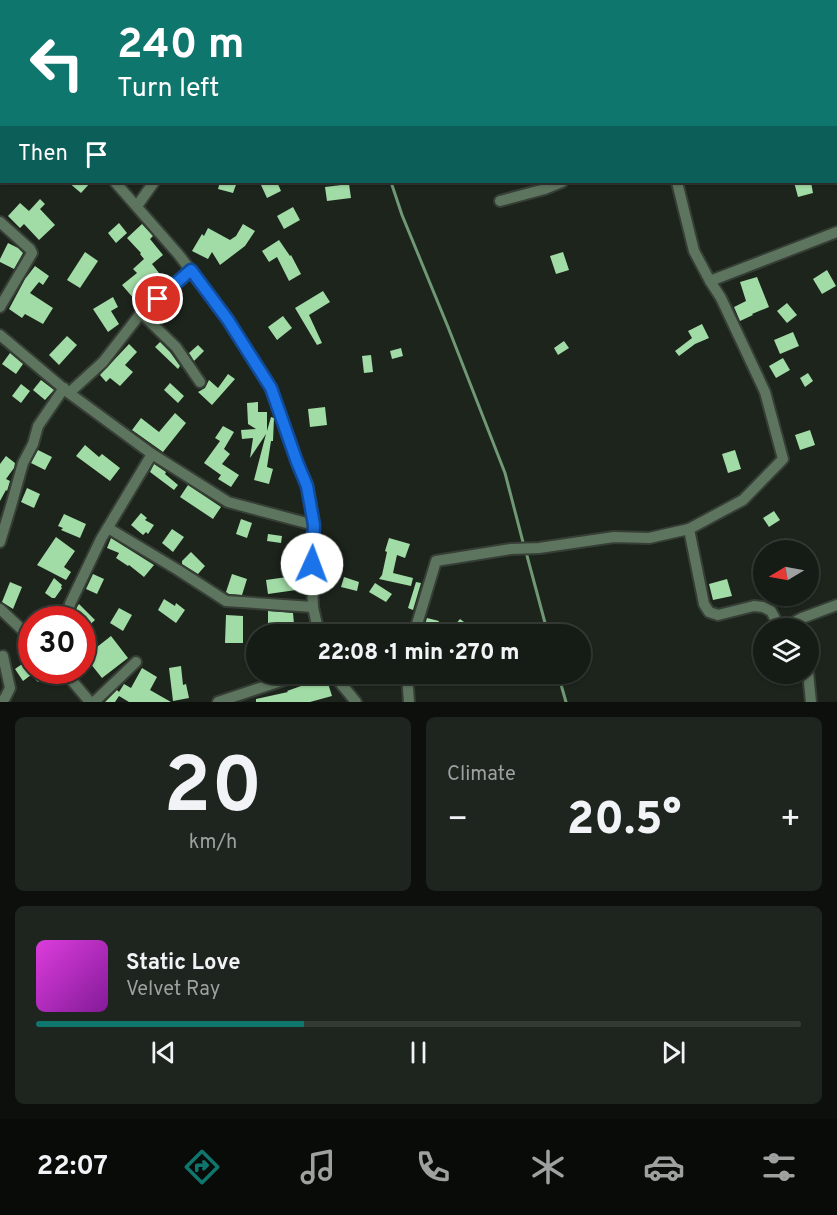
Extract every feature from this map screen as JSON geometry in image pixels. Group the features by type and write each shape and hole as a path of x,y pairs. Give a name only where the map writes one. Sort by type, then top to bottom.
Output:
{"street":[{"path":"116,183 191,270 228,320 271,388 307,486 314,525 312,584 313,608 317,624"},
{"path":"137,206 153,183"},
{"path":"500,201 560,183"},
{"path":"417,624 436,561 511,549 539,548 614,537 649,538 689,529 743,500 783,459 765,392 721,298 694,251 677,183"},
{"path":"0,222 32,253 0,308"},
{"path":"710,281 837,232"},
{"path":"0,542 23,463 33,444 38,426 66,391 103,362 141,313 191,270"},
{"path":"141,313 176,346 200,382"},
{"path":"0,335 66,391 152,454 228,502 314,525"},
{"path":"70,606 101,539 152,454"},
{"path":"108,528 225,601 313,608"},
{"path":"689,529 704,604 709,612 718,615 754,606 771,611 775,618"},
{"path":"802,618 837,605"},
{"path":"0,609 18,626"},
{"path":"1,702 10,688 3,656"},
{"path":"94,702 136,662"},
{"path":"75,684 90,702"},
{"path":"218,702 272,684"},
{"path":"341,684 356,702"},
{"path":"408,684 409,702"},
{"path":"809,684 811,702"}],"building":[{"path":"69,183 90,183 81,193"},
{"path":"220,183 237,183 233,193 218,189"},
{"path":"277,183 281,191 267,198 261,185"},
{"path":"794,183 811,183 813,193 798,197"},
{"path":"349,184 351,198 327,201 325,187"},
{"path":"40,199 45,204 40,209 55,225 39,240 24,224 20,228 8,216 20,203 29,211"},
{"path":"293,207 300,220 284,229 277,216"},
{"path":"119,223 127,233 116,243 108,233"},
{"path":"142,224 153,236 150,239 163,255 152,264 166,282 157,289 154,285 135,300 122,285 137,273 133,269 144,259 127,238"},
{"path":"243,224 255,231 245,246 220,265 212,252 208,259 192,251 208,228 230,240 236,236"},
{"path":"279,240 291,255 301,274 289,281 277,257 269,262 262,251"},
{"path":"8,243 23,253 14,269 0,262"},
{"path":"85,252 98,261 80,288 67,280"},
{"path":"563,252 569,270 556,274 550,256"},
{"path":"35,266 49,276 43,285 39,282 30,293 53,308 43,324 25,314 22,318 9,309 25,279"},
{"path":"827,270 836,286 822,294 813,279"},
{"path":"757,277 769,307 740,321 734,307 746,301 740,282"},
{"path":"323,291 330,302 309,315 322,343 317,345 295,308"},
{"path":"175,294 182,302 173,310 166,301"},
{"path":"113,297 118,307 111,311 119,324 108,332 93,309"},
{"path":"787,303 797,315 787,323 777,311"},
{"path":"283,316 292,328 277,340 268,327"},
{"path":"702,324 709,338 695,344 679,356 675,351 692,338 688,331"},
{"path":"793,332 799,346 780,354 774,340"},
{"path":"67,336 77,345 59,365 49,355"},
{"path":"564,341 569,348 558,355 554,348"},
{"path":"160,342 180,366 178,369 155,347"},
{"path":"129,344 137,352 125,365 133,372 120,386 110,378 106,382 100,375"},
{"path":"198,345 204,351 194,361 189,353"},
{"path":"401,348 403,356 392,359 390,351"},
{"path":"10,353 23,364 16,374 2,364"},
{"path":"371,355 373,372 364,373 362,356"},
{"path":"783,358 790,370 776,378 769,366"},
{"path":"808,373 813,381 805,387 800,378"},
{"path":"228,374 235,379 212,405 198,392 205,388 209,380 218,388"},
{"path":"41,380 54,390 45,400 33,390"},
{"path":"170,383 184,396 178,403 164,390"},
{"path":"21,384 30,391 21,403 12,396"},
{"path":"258,402 258,412 267,412 267,431 271,417 274,418 273,441 271,441 267,467 273,469 269,484 254,480 266,434 250,458 253,438 242,439 241,430 256,429 248,424 247,403"},
{"path":"325,407 327,425 310,427 308,409"},
{"path":"175,413 186,423 163,452 132,430 141,418 159,432"},
{"path":"223,426 234,432 224,449 230,454 222,464 239,475 231,487 218,479 221,475 204,463 220,441 215,438"},
{"path":"810,430 815,445 800,450 795,435"},
{"path":"85,445 99,457 102,454 120,468 110,481 76,456"},
{"path":"38,450 52,457 45,470 31,463"},
{"path":"735,450 741,469 728,473 722,454"},
{"path":"6,456 15,463 6,479 10,481 7,491 0,501 0,464"},
{"path":"154,464 166,472 165,474 178,485 174,490 150,472"},
{"path":"188,485 221,507 213,519 180,497"},
{"path":"27,488 40,494 34,508 21,502"},
{"path":"774,511 780,520 769,527 763,518"},
{"path":"141,513 147,518 145,520 154,525 148,534 146,532 143,535 131,525"},
{"path":"64,514 86,524 80,538 61,530 63,528 58,526"},
{"path":"241,519 252,523 247,538 236,534"},
{"path":"172,529 184,537 173,552 162,543"},
{"path":"268,534 282,536 281,543 267,541"},
{"path":"56,537 75,551 64,567 71,572 66,580 37,565"},
{"path":"111,538 154,565 144,577 116,558 119,553 107,548"},
{"path":"389,538 410,544 405,558 397,555 393,573 413,578 411,586 379,579 382,575"},
{"path":"191,552 205,566 198,574 182,564"},
{"path":"93,574 104,579 97,594 86,589"},
{"path":"232,574 247,579 242,595 226,592"},
{"path":"294,576 296,590 268,594 266,580"},
{"path":"344,577 359,582 357,591 341,587"},
{"path":"54,578 62,585 62,588 55,598 52,598 45,593"},
{"path":"727,579 732,596 713,600 709,584"},
{"path":"10,582 22,587 13,609 2,602"},
{"path":"416,582 421,583 413,610 408,608"},
{"path":"375,583 392,594 386,602 369,592"},
{"path":"164,599 175,606 176,603 185,610 176,623 158,610"},
{"path":"119,608 132,615 123,631 110,623"},
{"path":"268,611 293,613 294,624 268,624"},
{"path":"226,615 243,616 243,643 225,643"},
{"path":"427,618 439,621 438,624 425,624"},
{"path":"460,619 467,624 456,624"},
{"path":"111,636 128,658 102,678 96,670 96,646"},
{"path":"181,666 183,685 186,684 189,698 173,701 169,668"},
{"path":"142,668 157,677 150,690 171,702 129,702 119,696 115,702 105,702 117,690 119,692 124,684 131,688"},
{"path":"306,684 328,684 332,696 310,702 256,702 256,699"}],"waterway":[{"path":"391,183 505,473 524,546"},
{"path":"526,552 545,624"},
{"path":"561,684 566,702"}],"route":[{"path":"158,299 191,270 228,320 271,388 307,486 314,525 312,564"}]}
